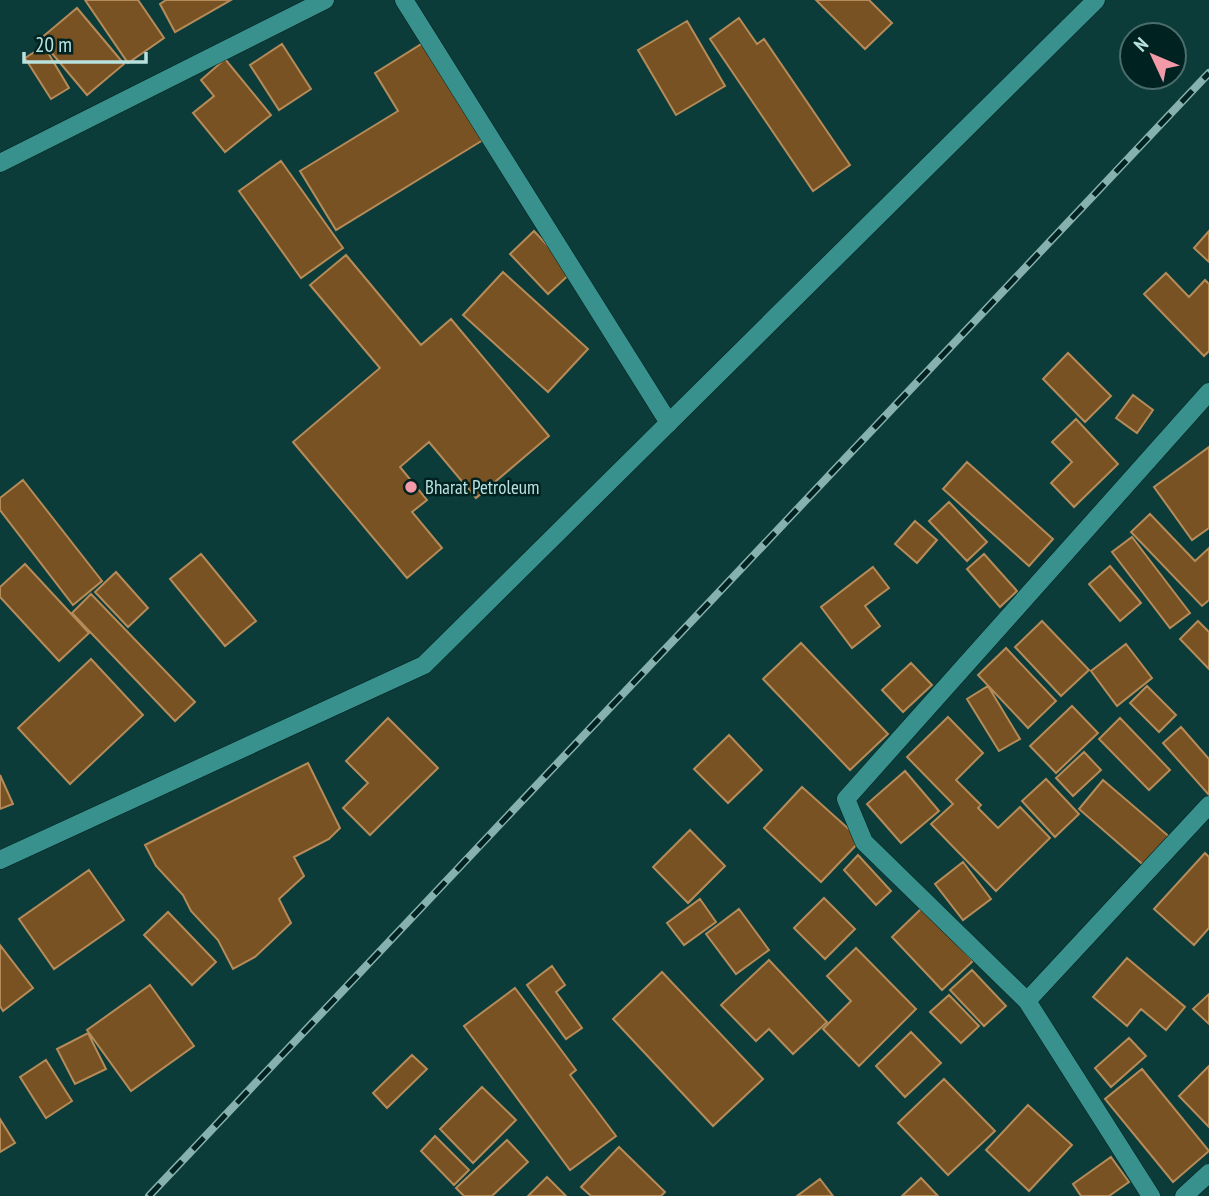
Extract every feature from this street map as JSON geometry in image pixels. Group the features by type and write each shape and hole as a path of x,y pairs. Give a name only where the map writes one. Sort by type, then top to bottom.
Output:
{"street":[{"path":"0,163 325,0"},
{"path":"404,0 669,422"},
{"path":"0,860 424,665 1096,0"},
{"path":"1151,1196 1027,1001 864,842 846,799 1209,392"},
{"path":"1027,1001 1209,805"},
{"path":"1184,1196 1209,1173"}],"building":[{"path":"85,0 138,0 164,38 128,63"},
{"path":"166,0 231,0 175,32 160,4"},
{"path":"816,0 869,0 892,23 865,49"},
{"path":"77,8 124,64 87,95 40,39"},
{"path":"739,18 757,44 764,39 850,165 813,191 710,39"},
{"path":"687,21 725,86 676,115 638,50"},
{"path":"423,43 483,140 336,230 300,171 398,111 375,73"},
{"path":"282,44 311,89 279,110 250,65"},
{"path":"44,46 69,88 51,99 25,58"},
{"path":"225,59 271,115 225,152 193,113 214,96 201,80"},
{"path":"281,161 343,248 301,278 239,191"},
{"path":"534,231 572,272 548,294 510,254"},
{"path":"1209,231 1209,262 1194,248"},
{"path":"346,255 421,345 451,319 549,436 476,498 429,442 400,467 427,500 412,512 442,548 407,578 293,442 380,368 310,285"},
{"path":"503,272 588,349 548,392 463,315"},
{"path":"1166,273 1189,297 1205,280 1209,284 1209,351 1204,356 1144,294"},
{"path":"1068,353 1111,396 1085,422 1043,379"},
{"path":"1133,395 1153,410 1137,433 1116,418"},
{"path":"1076,419 1118,464 1074,507 1051,483 1072,462 1052,442"},
{"path":"1209,447 1209,528 1192,540 1154,487"},
{"path":"967,462 1053,539 1029,566 943,489"},
{"path":"23,480 102,581 73,605 0,510 0,498"},
{"path":"949,502 987,542 967,561 929,521"},
{"path":"1150,514 1195,561 1209,548 1209,600 1202,606 1131,532"},
{"path":"915,521 937,540 917,563 895,544"},
{"path":"1132,537 1190,613 1170,628 1112,552"},
{"path":"201,554 256,621 225,646 170,579"},
{"path":"984,554 1017,591 1000,607 967,569"},
{"path":"25,564 89,633 59,661 0,597 0,587"},
{"path":"1110,566 1141,603 1120,621 1089,584"},
{"path":"873,567 889,588 865,606 880,626 852,648 821,607"},
{"path":"116,572 148,608 128,627 95,592"},
{"path":"91,594 195,702 175,721 72,613"},
{"path":"1042,621 1089,670 1061,696 1015,647"},
{"path":"1198,621 1209,632 1209,669 1180,639"},
{"path":"801,643 888,734 850,770 763,679"},
{"path":"1126,644 1152,678 1117,706 1091,671"},
{"path":"1006,648 1056,701 1028,728 978,675"},
{"path":"91,659 143,715 70,784 18,728"},
{"path":"911,663 932,685 903,712 882,690"},
{"path":"988,686 1020,739 999,751 967,699"},
{"path":"1147,686 1176,715 1159,732 1130,703"},
{"path":"1072,706 1098,733 1056,773 1030,746"},
{"path":"948,717 983,753 956,780 981,805 978,808 998,828 1020,807 1050,838 996,891 931,824 953,804 907,757"},
{"path":"388,718 438,768 370,835 343,808 368,783 346,761"},
{"path":"1120,718 1170,770 1149,790 1099,739"},
{"path":"1181,727 1209,759 1209,795 1163,743"},
{"path":"729,735 762,770 728,803 694,769"},
{"path":"1084,752 1101,770 1073,796 1056,778"},
{"path":"308,763 340,828 329,839 294,857 304,876 279,899 291,923 255,957 233,969 218,940 156,866 145,845"},
{"path":"905,771 939,811 901,843 867,804"},
{"path":"0,775 13,804 0,809"},
{"path":"1046,779 1079,814 1055,837 1022,801"},
{"path":"1103,780 1172,839 1147,868 1079,809"},
{"path":"802,787 861,840 821,882 764,828"},
{"path":"690,830 725,866 688,903 653,867"},
{"path":"1205,853 1209,857 1209,928 1194,945 1154,909"},
{"path":"858,855 891,891 876,905 844,870"},
{"path":"963,862 991,899 963,920 935,884"},
{"path":"89,870 124,920 54,969 19,919"},
{"path":"824,898 855,929 825,959 794,928"},
{"path":"700,899 716,922 684,945 667,923"},
{"path":"923,907 973,961 942,990 892,937"},
{"path":"739,909 769,950 736,974 706,934"},
{"path":"168,912 216,962 192,985 144,935"},
{"path":"0,945 33,988 3,1011 0,1006"},
{"path":"856,948 916,1009 859,1066 823,1029 851,1001 827,976"},
{"path":"1127,958 1185,1007 1166,1030 1141,1009 1127,1026 1093,997"},
{"path":"769,960 827,1022 793,1054 769,1029 756,1041 721,1005"},
{"path":"552,966 565,985 556,992 582,1028 566,1039 527,985"},
{"path":"972,970 1006,1006 984,1026 950,990"},
{"path":"662,972 763,1079 713,1126 613,1019"},
{"path":"150,985 194,1046 131,1091 87,1030"},
{"path":"515,988 576,1070 570,1075 616,1136 570,1170 464,1026"},
{"path":"1209,994 1209,1024 1193,1009"},
{"path":"949,995 979,1026 961,1043 930,1012"},
{"path":"911,1032 941,1063 905,1097 876,1066"},
{"path":"88,1033 106,1069 75,1084 57,1049"},
{"path":"1129,1038 1146,1056 1111,1087 1095,1068"},
{"path":"412,1055 427,1069 387,1108 373,1093"},
{"path":"46,1060 72,1101 46,1118 20,1077"},
{"path":"1209,1066 1209,1127 1179,1096"},
{"path":"1142,1069 1209,1151 1173,1182 1105,1099"},
{"path":"944,1079 995,1131 948,1175 898,1123"},
{"path":"482,1087 516,1120 473,1163 440,1129"},
{"path":"1028,1105 1072,1145 1029,1191 986,1150"},
{"path":"0,1119 15,1143 0,1152"},
{"path":"435,1136 469,1170 454,1185 421,1151"},
{"path":"507,1140 528,1162 492,1196 464,1196 456,1188"},
{"path":"619,1147 665,1192 661,1196 591,1196 581,1187"},
{"path":"1111,1157 1129,1182 1109,1196 1081,1196 1073,1184"},
{"path":"547,1177 566,1196 528,1196"},
{"path":"921,1178 938,1196 902,1196"},
{"path":"820,1179 833,1196 797,1196"}],"railway":[{"path":"149,1196 1209,73"}],"place":[{"name":"Bharat Petroleum","path":"411,487"}]}
